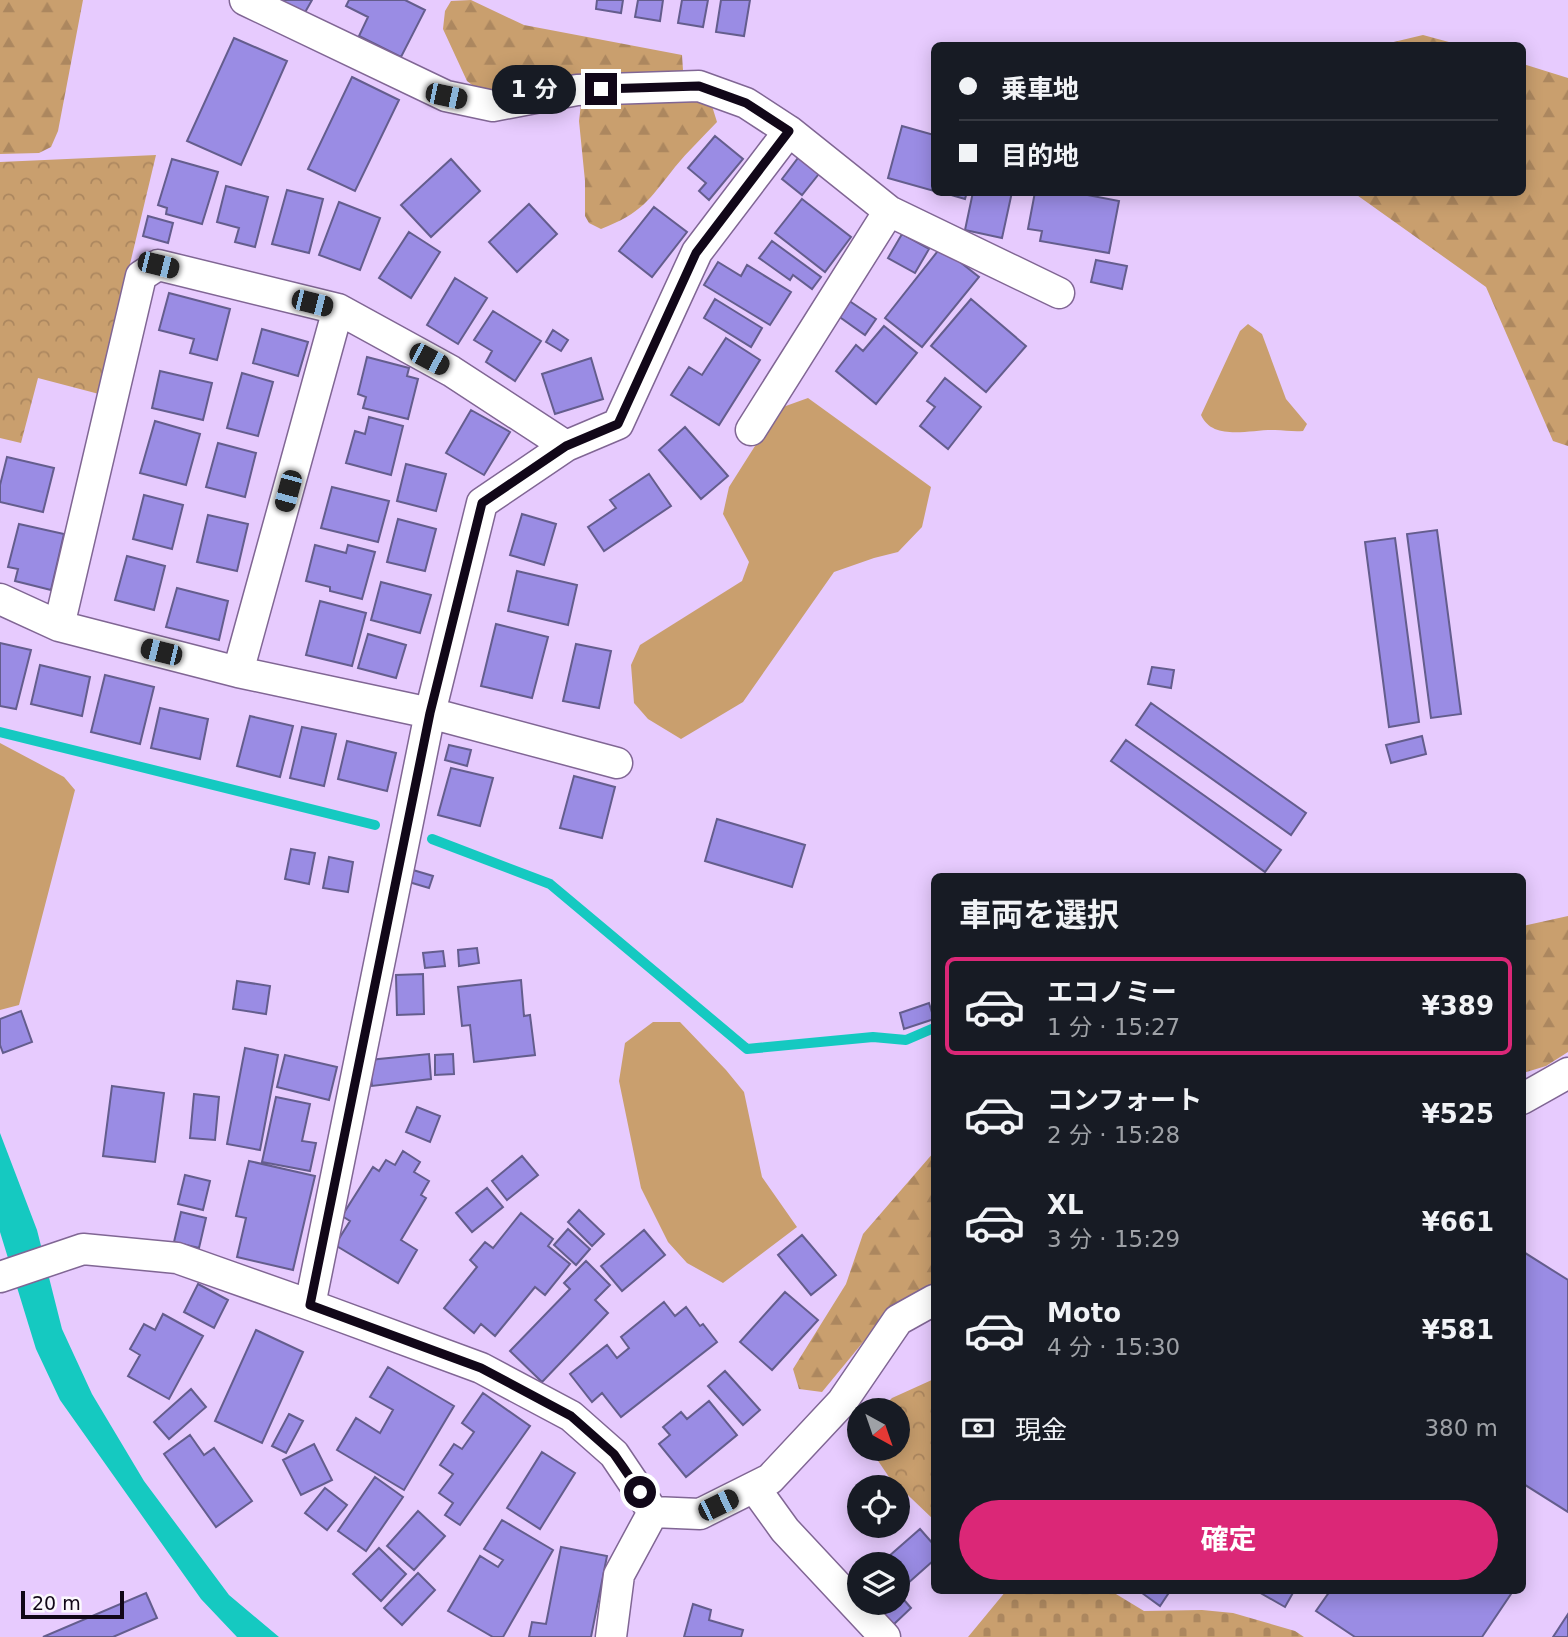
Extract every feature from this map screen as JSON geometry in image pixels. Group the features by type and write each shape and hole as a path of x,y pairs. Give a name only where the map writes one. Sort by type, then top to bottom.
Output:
{"street":[{"path":"245,0 446,96 494,106 577,90 699,86 746,103 789,131 889,211 1059,293"},
{"path":"310,1305 430,713 482,503 566,446 618,424 696,253 789,131"},
{"path":"751,430 889,211"},
{"path":"59,626 141,276 158,265 338,309 451,371 566,446"},
{"path":"238,672 338,309"},
{"path":"0,599 59,626 238,672 430,713 617,763"},
{"path":"1526,1097 1568,1073"},
{"path":"0,1277 83,1249 177,1258 310,1305 481,1368 571,1416 614,1454 653,1512"},
{"path":"653,1512 701,1514 770,1479 842,1402 898,1320 931,1302"},
{"path":"754,1487 785,1530 885,1637"},
{"path":"611,1637 620,1575 653,1512"}],"green space":[{"path":"0,0 83,0 58,131 51,147 39,153 0,154"},
{"path":"471,0 524,25 682,55 683,70 677,78 489,98 467,81 443,29 445,11 451,1"},
{"path":"1423,35 1449,42 1394,42"},
{"path":"1526,65 1568,78 1568,446 1553,441 1486,287 1358,196 1526,196"},
{"path":"697,94 712,106 717,122 636,211 601,229 589,223 585,216 585,181 579,121 581,104"},
{"path":"156,155 99,394 38,378 21,443 0,438 0,162"},
{"path":"1248,324 1262,334 1286,399 1307,424 1303,431 1223,431 1214,429 1201,415 1240,331"},
{"path":"808,398 931,487 922,527 898,552 834,572 743,702 681,739 648,719 634,703 631,665 640,645 742,581 749,562 723,514 729,487 783,407"},
{"path":"0,743 64,777 75,790 19,1005 0,1010"},
{"path":"1568,916 1568,1052 1546,1066 1526,1072 1526,925"},
{"path":"653,1022 680,1022 744,1092 762,1177 797,1227 723,1283 687,1263 668,1242 641,1188 619,1081 625,1043"},
{"path":"931,1155 931,1285 892,1307 822,1392 799,1389 793,1369 846,1284 863,1234"},
{"path":"931,1380 931,1517 910,1497 910,1475 888,1475 878,1461 910,1461 910,1398 892,1398"},
{"path":"1004,1594 1116,1594 1144,1611 1202,1610 1233,1613 1295,1631 1304,1637 968,1637"}],"shaded area":[{"path":"0,1133 37,1230 62,1329 92,1394 144,1481 229,1595 279,1637 237,1637 201,1599 60,1400 36,1349 0,1232"}],"building":[{"path":"273,0 312,0 303,16"},
{"path":"349,0 405,0 425,10 401,57 359,36 368,17 346,6"},
{"path":"597,0 623,0 621,13 596,9"},
{"path":"638,0 663,0 660,21 635,17"},
{"path":"682,0 708,0 703,27 678,23"},
{"path":"721,0 750,0 744,36 716,32"},
{"path":"234,38 287,61 241,165 187,141"},
{"path":"352,77 399,100 355,191 308,169"},
{"path":"902,126 931,134 931,190 888,178"},
{"path":"715,136 743,159 709,200 699,191 706,183 688,168"},
{"path":"801,154 822,170 802,195 782,179"},
{"path":"172,159 218,172 202,224 166,214 167,208 158,205"},
{"path":"451,159 480,191 431,237 401,205"},
{"path":"226,186 268,197 255,247 235,242 239,228 217,222"},
{"path":"287,190 323,199 309,253 272,244"},
{"path":"972,196 1011,196 1002,238 965,230"},
{"path":"1034,196 1093,196 1119,201 1109,253 1040,241 1042,231 1028,229"},
{"path":"802,199 851,237 825,272 775,233"},
{"path":"339,202 380,218 360,270 319,255"},
{"path":"529,204 557,234 517,272 489,242"},
{"path":"654,207 687,232 652,277 619,251"},
{"path":"148,216 173,223 168,243 143,236"},
{"path":"409,232 440,252 411,298 379,278"},
{"path":"902,234 929,249 915,273 888,258"},
{"path":"772,241 821,277 812,289 793,275 790,280 759,258"},
{"path":"941,247 979,277 922,347 885,318"},
{"path":"1096,260 1127,266 1122,289 1091,282"},
{"path":"718,262 741,276 747,265 791,292 770,325 704,285"},
{"path":"455,278 487,298 458,344 427,325"},
{"path":"169,293 230,309 217,360 190,353 194,339 159,330"},
{"path":"845,298 876,319 865,335 834,313"},
{"path":"715,299 762,328 751,347 704,318"},
{"path":"971,299 1026,346 986,392 931,346"},
{"path":"493,311 541,341 515,381 486,362 492,351 474,340"},
{"path":"884,326 917,353 876,404 836,371 856,345 863,351"},
{"path":"262,329 308,342 298,376 253,363"},
{"path":"553,330 568,340 561,351 546,342"},
{"path":"726,338 760,360 719,425 671,395 689,367 702,375"},
{"path":"367,357 409,368 407,376 418,379 408,419 363,408 366,397 358,394"},
{"path":"591,358 603,399 555,414 542,374"},
{"path":"160,371 212,383 203,420 152,408"},
{"path":"242,373 273,382 258,436 227,428"},
{"path":"945,378 981,407 948,449 920,426 935,407 927,401"},
{"path":"471,410 510,432 484,475 446,453"},
{"path":"369,417 403,426 391,475 346,463 355,431 365,434"},
{"path":"155,421 200,434 186,485 140,473"},
{"path":"685,427 728,476 701,499 659,450"},
{"path":"218,443 256,453 245,497 206,487"},
{"path":"7,457 54,468 43,512 0,502 0,485"},
{"path":"406,464 446,474 436,511 397,501"},
{"path":"649,474 671,506 604,551 588,527 616,508 610,500"},
{"path":"332,487 389,501 378,542 321,528"},
{"path":"144,495 183,505 172,549 133,539"},
{"path":"522,514 556,524 544,565 510,555"},
{"path":"208,515 248,524 237,571 197,562"},
{"path":"398,519 436,529 425,571 387,562"},
{"path":"19,524 64,534 51,590 15,581 18,569 8,567"},
{"path":"1437,530 1461,714 1431,718 1407,534"},
{"path":"1395,538 1419,722 1389,727 1365,542"},
{"path":"315,545 346,553 348,545 375,552 362,599 330,591 330,587 306,581"},
{"path":"127,556 165,566 154,610 115,600"},
{"path":"517,571 577,585 568,625 508,611"},
{"path":"381,582 431,595 420,633 371,620"},
{"path":"177,588 228,601 219,640 166,627"},
{"path":"320,601 366,613 352,666 306,655"},
{"path":"496,624 548,637 532,698 481,686"},
{"path":"368,634 406,645 396,678 358,668"},
{"path":"0,643 31,650 16,709 0,706"},
{"path":"576,644 611,651 599,708 563,701"},
{"path":"40,665 90,677 82,716 31,704"},
{"path":"1152,667 1174,670 1171,688 1148,684"},
{"path":"105,675 154,687 140,744 91,732"},
{"path":"1151,703 1306,813 1291,835 1136,725"},
{"path":"160,708 208,719 200,759 151,748"},
{"path":"250,716 293,726 280,777 237,766"},
{"path":"302,727 336,734 324,786 290,778"},
{"path":"1422,736 1426,754 1391,763 1386,745"},
{"path":"1126,740 1281,850 1265,872 1111,761"},
{"path":"347,741 396,753 387,791 338,779"},
{"path":"449,745 471,750 467,766 445,760"},
{"path":"451,768 493,778 480,826 438,815"},
{"path":"574,776 615,787 602,838 560,828"},
{"path":"717,819 805,845 792,887 705,861"},
{"path":"291,849 315,853 309,884 285,879"},
{"path":"329,857 353,862 348,892 323,888"},
{"path":"413,870 433,876 429,888 409,882"},
{"path":"477,948 479,963 459,966 458,950"},
{"path":"443,951 445,966 425,968 423,953"},
{"path":"423,974 424,1014 397,1015 396,975"},
{"path":"521,980 524,1016 530,1015 535,1055 474,1062 470,1025 462,1026 458,987"},
{"path":"237,981 270,986 266,1014 233,1009"},
{"path":"929,1003 931,1020 904,1029 900,1013"},
{"path":"21,1011 32,1042 3,1053 0,1045 0,1019"},
{"path":"245,1048 278,1055 260,1150 227,1144"},
{"path":"429,1054 431,1079 372,1086 369,1060"},
{"path":"453,1054 454,1074 435,1075 435,1055"},
{"path":"285,1055 337,1067 329,1100 277,1087"},
{"path":"112,1086 164,1093 155,1162 103,1156"},
{"path":"194,1094 219,1097 215,1140 190,1138"},
{"path":"276,1097 310,1104 302,1141 316,1143 310,1171 262,1162"},
{"path":"417,1107 440,1116 430,1142 406,1132"},
{"path":"403,1151 420,1162 414,1172 429,1181 421,1195 426,1198 401,1240 417,1250 398,1283 335,1245 350,1221 342,1216 373,1167 379,1171 386,1160 395,1165"},
{"path":"522,1156 538,1175 507,1200 492,1181"},
{"path":"249,1161 315,1176 293,1270 237,1257 246,1218 236,1216"},
{"path":"185,1175 210,1181 203,1210 178,1204"},
{"path":"487,1188 503,1207 472,1232 456,1213"},
{"path":"579,1210 604,1234 592,1246 568,1222"},
{"path":"181,1212 206,1218 199,1248 174,1242"},
{"path":"521,1213 553,1239 548,1246 570,1264 545,1295 535,1287 495,1336 481,1324 474,1333 444,1308 477,1267 470,1260 485,1242 493,1248"},
{"path":"568,1229 590,1249 576,1265 554,1245"},
{"path":"644,1230 665,1255 622,1291 601,1266"},
{"path":"802,1235 836,1275 811,1295 778,1255"},
{"path":"1526,1254 1568,1280 1568,1512 1526,1486"},
{"path":"586,1261 610,1285 595,1300 608,1313 542,1382 510,1351 570,1289 564,1283"},
{"path":"198,1284 228,1300 214,1328 184,1312"},
{"path":"785,1292 818,1320 772,1370 740,1342"},
{"path":"664,1302 675,1316 686,1307 700,1326 703,1324 717,1342 621,1417 602,1393 592,1402 570,1374 607,1345 617,1358 629,1348 621,1337"},
{"path":"163,1314 203,1336 169,1399 128,1376 140,1355 130,1349 144,1324 155,1330"},
{"path":"256,1330 303,1352 262,1443 215,1421"},
{"path":"388,1367 454,1406 404,1490 337,1450 356,1418 380,1433 393,1410 370,1397"},
{"path":"725,1371 760,1410 743,1425 708,1386"},
{"path":"191,1389 206,1407 169,1439 154,1422"},
{"path":"483,1393 530,1426 460,1525 445,1515 453,1503 439,1493 453,1474 440,1465 454,1444 462,1449 474,1432 462,1423"},
{"path":"709,1401 737,1435 686,1477 659,1444 670,1435 663,1427 681,1412 687,1419"},
{"path":"289,1414 303,1421 286,1453 272,1446"},
{"path":"190,1435 204,1455 214,1448 252,1501 216,1527 164,1454"},
{"path":"314,1444 332,1480 301,1495 283,1460"},
{"path":"542,1452 575,1473 540,1529 507,1508"},
{"path":"375,1477 403,1497 366,1551 338,1531"},
{"path":"325,1488 347,1505 327,1530 305,1513"},
{"path":"418,1511 445,1536 414,1570 387,1546"},
{"path":"502,1520 553,1550 503,1637 493,1637 448,1611 480,1556 498,1567 503,1560 484,1549"},
{"path":"920,1529 931,1542 931,1563 910,1581 910,1552 894,1552"},
{"path":"561,1547 607,1556 591,1637 529,1637 532,1622 546,1624"},
{"path":"379,1548 406,1574 381,1601 353,1574"},
{"path":"418,1573 435,1590 402,1625 384,1608"},
{"path":"146,1593 157,1618 113,1637 43,1637"},
{"path":"1143,1594 1168,1594 1160,1606"},
{"path":"1262,1594 1292,1594 1285,1607"},
{"path":"1328,1594 1511,1594 1482,1637 1355,1637 1316,1611"},
{"path":"693,1604 711,1610 709,1620 743,1630 741,1637 684,1637"},
{"path":"1568,1614 1568,1637 1553,1637"},
{"path":"884,1615 904,1615 893,1625"}],"waterway":[{"path":"0,732 375,825"},
{"path":"432,839 550,884 747,1049 873,1037 906,1040 931,1029"}],"route":[{"path":"601,89 699,86 746,103 789,131 696,253 618,424 566,446 482,503 430,713 310,1305 481,1368 571,1416 614,1454 640,1492"}]}
